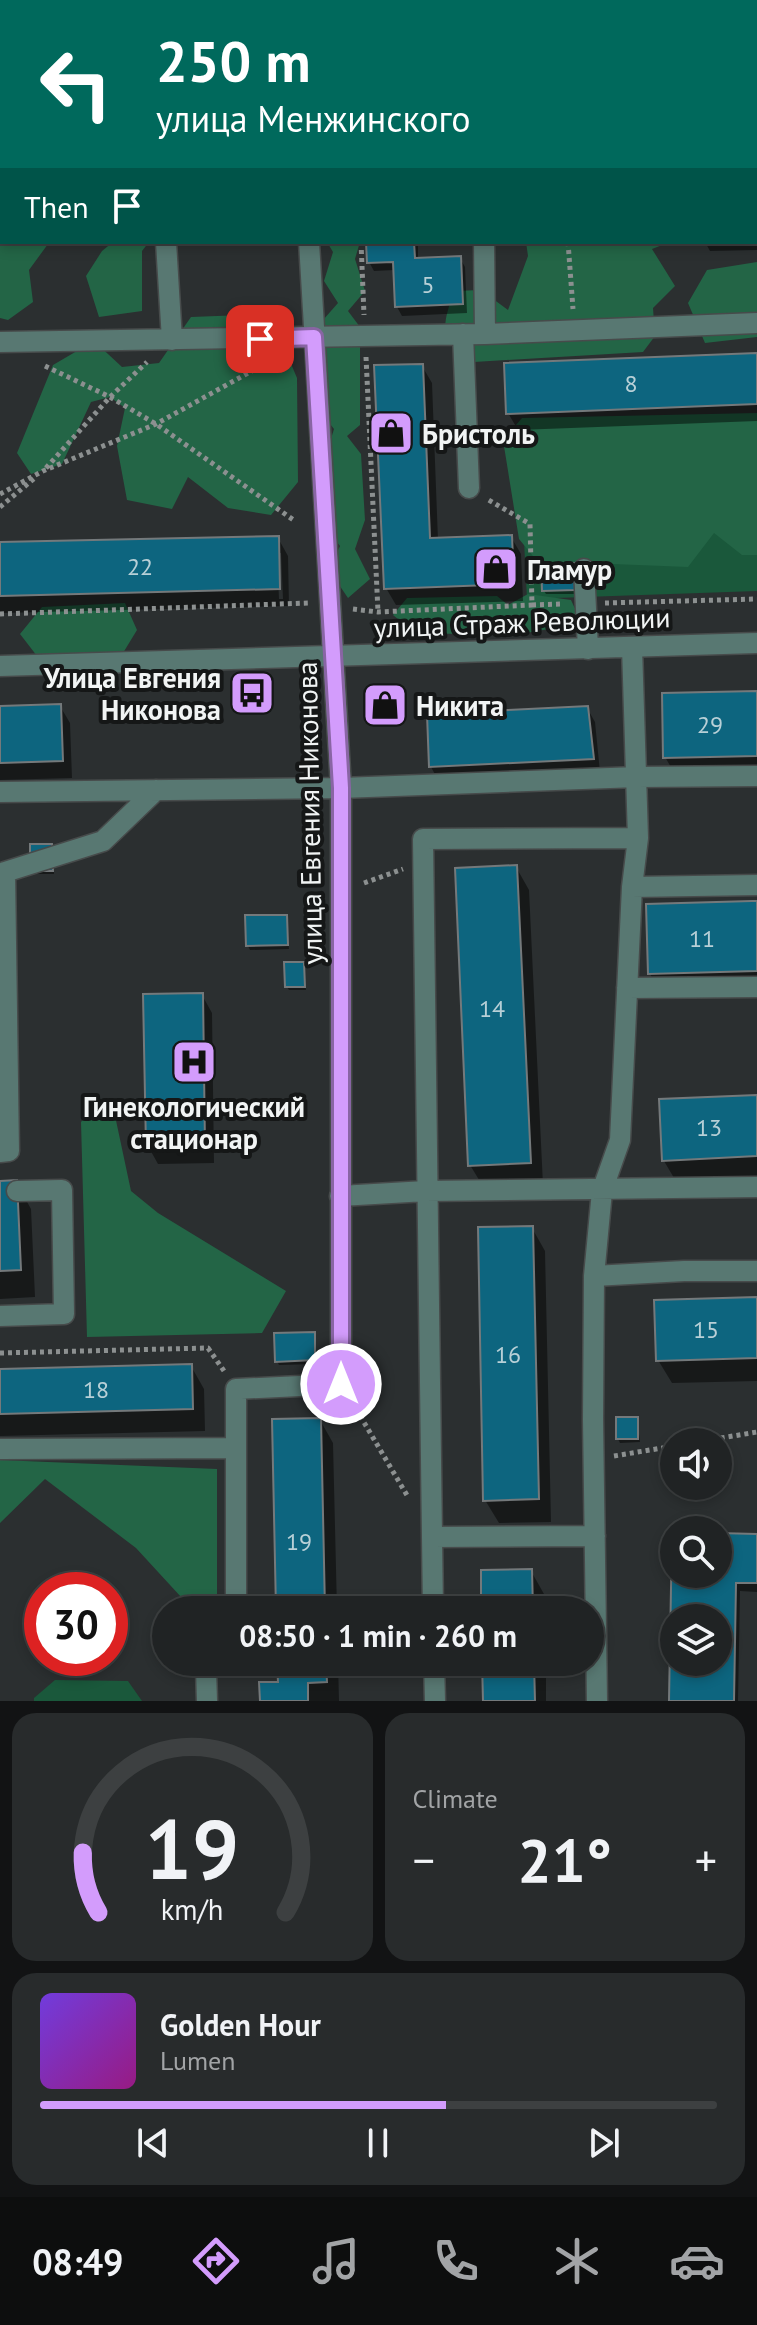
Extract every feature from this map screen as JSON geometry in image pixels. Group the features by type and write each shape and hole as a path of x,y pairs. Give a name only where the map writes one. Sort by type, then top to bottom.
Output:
{"street":[{"path":"166,244 172,340"},
{"name":"улица Евгения Никонова","path":"309,244 341,788 341,1384"},
{"path":"484,244 485,334"},
{"path":"5,342 485,334 757,323"},
{"path":"463,334 469,488"},
{"path":"584,569 588,649"},
{"name":"улица Страж Революции","path":"0,666 757,643"},
{"path":"597,1701 594,1276 602,1191 620,1140 632,887 638,838 632,647"},
{"path":"0,792 341,788 637,777 757,776"},
{"path":"0,1152 9,1151 5,872 103,841 156,790"},
{"path":"433,1596 423,839 638,838"},
{"path":"632,887 757,885"},
{"path":"627,988 757,987"},
{"path":"340,1196 426,1191 757,1187"},
{"path":"0,1316 64,1314 62,1190 17,1191"},
{"path":"594,1276 757,1271"},
{"path":"236,1596 236,1389 341,1384"},
{"path":"0,1449 236,1448"},
{"path":"432,1537 595,1536"},
{"path":"206,1676 207,1701"},
{"path":"434,1676 435,1701"}],"path":[{"path":"361,244 378,612"},
{"path":"568,244 574,330"},
{"path":"0,507 43,471 110,397 172,340"},
{"path":"5,342 156,424 295,521"},
{"path":"0,494 43,471 156,424 276,358"},
{"path":"469,488 530,524 532,605"},
{"path":"0,614 308,603 378,612 757,599"},
{"path":"341,891 423,862"},
{"path":"0,1353 208,1348 236,1389"},
{"path":"341,1384 409,1499"},
{"path":"732,1436 757,1432"},
{"path":"594,1460 660,1448"}],"green space":[{"path":"0,244 48,244 29,270 33,302 8,320 0,318"},
{"path":"111,244 147,244 142,251 142,311 99,317 86,276 102,251"},
{"path":"328,244 359,244 355,259 365,291 348,311 360,327 360,425 347,436 361,454 365,520 355,549 370,579 348,598 329,570 340,546 326,528 325,458 334,429 323,415 316,328 338,303 324,281 333,252"},
{"path":"526,244 665,244 652,249 675,286 653,308 655,336 643,352 474,362 454,346 446,332 445,324 454,291 481,290 508,310 528,256"},
{"path":"757,262 757,337 705,343 688,303 707,270"},
{"path":"270,314 297,378 298,482 271,515 228,508 188,477 172,509 127,500 117,446 125,408 110,397 91,402 62,464 31,474 17,453 53,365 94,341 122,367 159,363 191,317"},
{"path":"757,413 757,555 742,555 714,533 688,567 537,561 519,539 503,440 522,418"},
{"path":"757,418 757,591 527,599 518,425"},
{"path":"528,594 571,600 577,613 566,626 526,633 515,623 496,633 473,622 460,634 415,633 393,615 407,598 497,596 508,605"},
{"path":"125,603 137,630 123,653 37,656 20,634 42,607"},
{"path":"95,1107 114,1111 131,1191 158,1213 286,1291 262,1333 87,1337 81,1122"},
{"path":"0,1460 217,1469 217,1596 180,1596 136,1548 45,1479 0,1523"},
{"path":"55,1680 128,1681 142,1701 34,1701"}],"building":[{"path":"366,244 414,244 415,258 461,256 463,304 395,307 393,262 367,263"},
{"path":"757,353 757,404 506,414 504,363"},
{"path":"423,364 430,538 512,535 514,584 384,589 374,365"},
{"path":"279,536 280,589 0,596 0,542"},
{"path":"574,563 575,590 542,591 541,564"},
{"path":"757,691 757,756 663,758 662,693"},
{"path":"378,699 394,700 394,713 377,713"},
{"path":"61,704 63,761 0,763 0,706"},
{"path":"588,706 594,759 429,767 427,714"},
{"path":"30,844 52,844 53,871 30,871"},
{"path":"517,865 531,1163 468,1166 455,868"},
{"path":"757,901 757,971 648,974 646,904"},
{"path":"245,915 287,915 288,945 246,946"},
{"path":"284,962 304,962 305,987 285,987"},
{"path":"203,993 205,1146 146,1147 143,994"},
{"path":"757,1095 757,1156 662,1161 659,1099"},
{"path":"17,1180 21,1270 0,1271 0,1181"},
{"path":"533,1226 539,1499 483,1501 478,1227"},
{"path":"757,1297 757,1358 656,1361 654,1300"},
{"path":"315,1332 315,1360 275,1362 274,1333"},
{"path":"192,1364 193,1409 0,1414 0,1369"},
{"path":"616,1417 638,1417 638,1439 616,1439"},
{"path":"321,1418 325,1596 276,1596 272,1419"},
{"path":"732,1533 757,1534 757,1583 736,1583 734,1701 669,1701 669,1676 732,1676 732,1604 671,1604 671,1588 732,1588"},
{"path":"532,1569 533,1596 481,1596 481,1570"},
{"path":"278,1676 327,1676 327,1682 308,1683 308,1701 260,1701 259,1682 278,1682"},
{"path":"482,1676 534,1676 535,1701 483,1701"}],"place":[{"name":"Бристоль","path":"391,433"},
{"name":"Гламур","path":"496,569"},
{"name":"Улица Евгения Никонова","path":"252,693"},
{"name":"Никита","path":"385,705"},
{"name":"Гинекологический стационар","path":"194,1062"}],"route":[{"path":"260,339 314,337 341,788 341,1384"}]}
